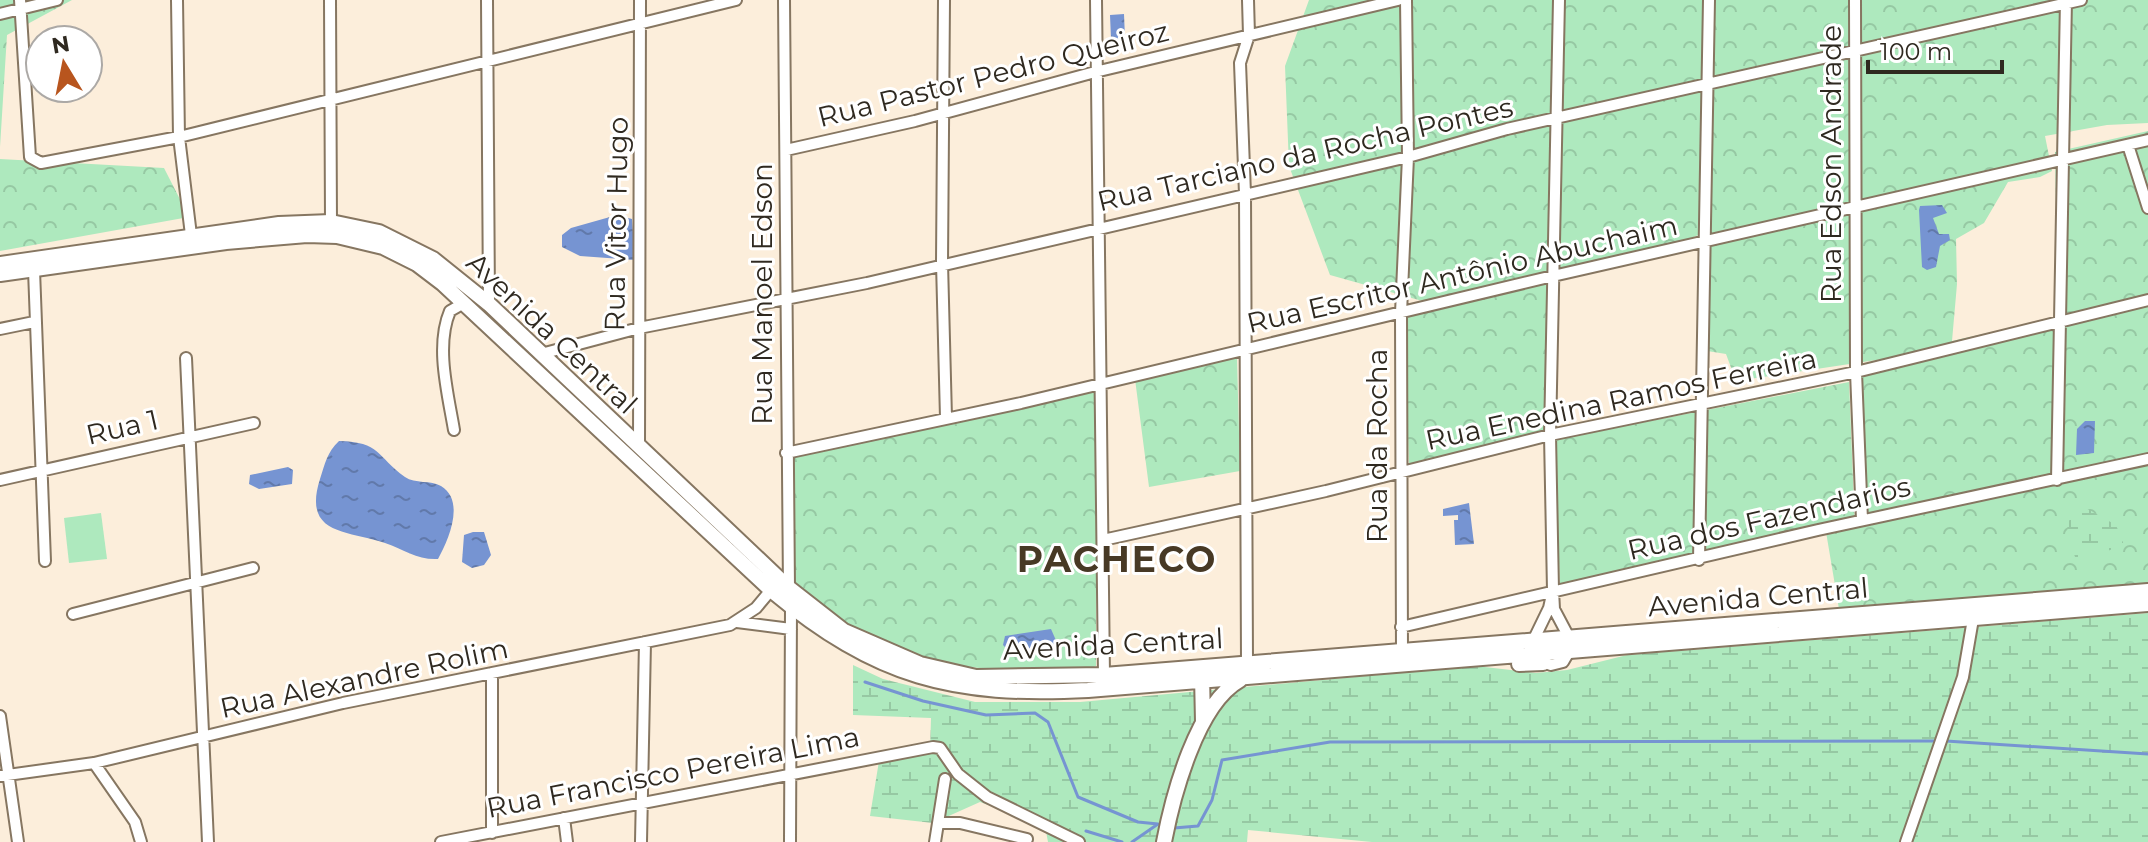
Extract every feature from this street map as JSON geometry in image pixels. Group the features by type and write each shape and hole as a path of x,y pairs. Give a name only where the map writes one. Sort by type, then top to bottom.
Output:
{"main road":[{"name":"Avenida Central","path":"0,264 279,224 331,222 394,238 433,259 489,304 789,588 844,631 886,652 934,669 976,677 1202,674 1514,643 1537,647"},
{"name":"Avenida Central","path":"0,274 252,239 337,236 366,241 398,253 464,303 771,590 826,634 876,662 954,686 998,692 1051,692 1186,683 1202,674"},
{"name":"Avenida Central","path":"1246,670 1475,660 1537,647 2148,591"},
{"name":"Avenida Central","path":"1616,641 1973,619 2148,604"},
{"path":"1568,645 1616,641"},
{"path":"1164,842 1203,723 1219,695 1246,670"},
{"path":"1202,674 1203,723"},
{"path":"1186,683 1197,691 1202,706"}],"street":[{"path":"0,14 20,5 57,0"},
{"path":"177,0 179,137 191,235"},
{"path":"330,0 331,222"},
{"path":"487,0 489,304"},
{"name":"Rua Vitor Hugo","path":"639,448 640,0"},
{"path":"20,5 30,157 41,163 179,137 488,64 736,0"},
{"name":"Rua Manoel Edson","path":"784,0 789,588"},
{"path":"944,0 942,263 946,418"},
{"path":"1096,0 1104,675"},
{"path":"1246,670 1245,194 1240,63 1249,35 1248,0"},
{"name":"Rua Pastor Pedro Queiroz","path":"786,150 915,121 1095,72 1398,0"},
{"name":"Rua da Rocha","path":"1402,653 1401,313 1408,157 1406,0"},
{"path":"1559,0 1550,435 1554,609 1568,645"},
{"path":"1699,560 1709,0"},
{"name":"Rua Edson Andrade","path":"1855,0 1856,372 1862,520"},
{"name":"Rua Tarciano da Rocha Pontes","path":"541,354 639,328 786,301 1408,157 1507,129 2081,0"},
{"path":"2057,480 2066,2"},
{"name":"Rua Escritor Antônio Abuchaim","path":"786,453 2148,140"},
{"path":"2128,145 2148,208"},
{"path":"34,270 45,561"},
{"name":"Rua Enedina Ramos Ferreira","path":"1103,540 1403,472 1550,435 1856,372 2148,300"},
{"path":"454,430 446,376 446,329 450,311 464,303"},
{"path":"0,329 34,322"},
{"path":"186,358 208,842"},
{"name":"Rua 1","path":"0,480 254,423"},
{"name":"Rua dos Fazendarios","path":"1401,627 1862,520 2148,459"},
{"path":"73,614 253,568"},
{"path":"737,622 771,590"},
{"path":"1537,647 1553,590"},
{"path":"790,842 791,607"},
{"path":"1906,842 1963,677 1973,619"},
{"name":"Rua Alexandre Rolim","path":"4,776 94,763 343,703 737,622 791,629"},
{"path":"1537,647 1554,624 1568,645"},
{"path":"641,842 645,642"},
{"path":"492,673 492,833"},
{"path":"0,716 4,776 18,842"},
{"name":"Rua Francisco Pereira Lima","path":"441,842 913,749 940,748 958,774 987,797 1034,818"},
{"path":"94,763 135,822 141,842"},
{"path":"935,842 945,779"},
{"path":"564,818 567,842"},
{"path":"939,823 960,823 1027,841 1034,818 1079,842"},
{"path":"508,830 509,842"}],"green space":[{"path":"0,0 72,0 7,35 0,147"},
{"path":"1309,0 2148,0 2148,123 2107,125 2045,136 2052,171 2040,177 2008,182 1984,223 1956,239 1957,284 1952,341 2058,317 2055,152 2148,131 2148,456 1867,514 1860,375 1903,356 1736,381 1726,354 1701,350 1701,234 1668,247 1606,257 1549,286 1546,432 1409,465 1404,315 1433,304 1330,275 1289,166 1285,66"},
{"path":"0,159 164,168 189,217 0,251"},
{"path":"1237,358 1240,471 1149,487 1135,379"},
{"path":"1849,382 1855,528 2148,465 2148,583 1839,609 1825,526 1560,584 1554,440"},
{"path":"1096,384 1096,666 1086,670 998,669 941,663 913,656 858,633 794,584 791,455"},
{"path":"2080,505 2116,525 2124,545 2077,562 2068,525"},
{"path":"101,513 107,559 69,563 64,518"},
{"path":"2148,613 2148,842 1372,842 1248,830 1247,842 1048,842 1044,821 1028,819 980,802 933,823 870,816 879,761 930,752 931,718 853,715 853,665 883,679 975,702 1080,702 1476,666 1536,673 1567,670 1627,655"}],"water":[{"path":"1124,14 1125,38 1111,39 1110,15"},
{"path":"1942,205 1947,213 1933,218 1939,234 1949,234 1950,240 1940,246 1936,267 1927,270 1922,267 1919,210 1920,206"},
{"path":"617,215 632,219 635,260 580,256 562,247 562,235 571,228"},
{"path":"2085,421 2095,421 2094,453 2076,455 2077,429"},
{"path":"339,441 371,447 405,477 437,484 448,493 454,511 453,521 438,559 417,556 385,543 343,532 323,521 317,511 316,498 327,458"},
{"path":"288,467 293,470 292,484 259,489 249,484 250,475"},
{"path":"1469,503 1474,544 1455,545 1454,520 1458,520 1458,515 1443,516 1443,509"},
{"path":"484,532 491,555 484,565 472,568 462,562 464,535"},
{"path":"1051,629 1058,645 1055,656 1050,659 1034,651 1008,650 1003,645 1005,636"}],"waterway":[{"path":"865,682 923,701 986,715 1035,713 1048,722 1078,797 1138,822 1158,824"},
{"path":"1174,828 1198,826 1212,800 1222,760 1330,742 1937,741"},
{"path":"1946,741 2148,754"},
{"path":"1132,842 1158,824"},
{"path":"1086,831 1122,842"}],"district":[{"name":"PACHECO","path":"1117,559"}]}
